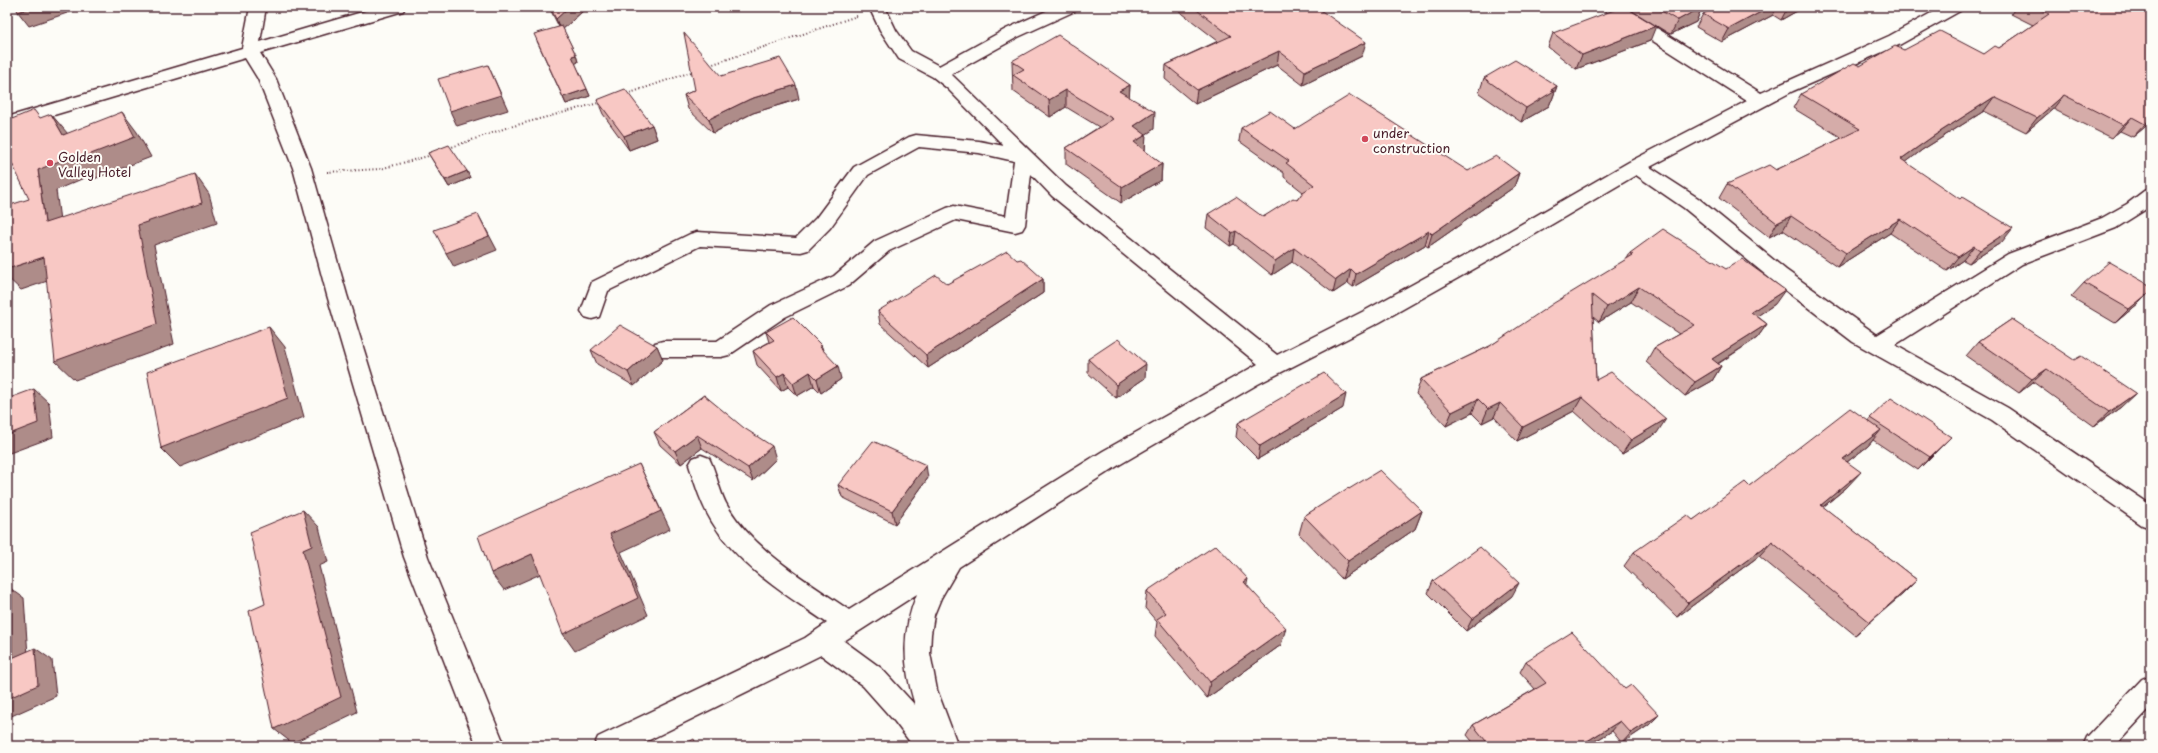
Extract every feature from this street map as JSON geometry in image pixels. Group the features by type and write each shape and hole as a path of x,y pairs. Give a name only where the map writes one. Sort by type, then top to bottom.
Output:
{"street":[{"path":"258,7 250,51 267,79 303,171 337,295 416,557 491,746"},
{"path":"7,123 397,7"},
{"path":"939,73 1012,33 1070,7"},
{"path":"1612,7 1760,101"},
{"path":"608,746 822,641 1110,458 1276,366 1373,316 1506,242 1636,166 1760,101 1895,40 1954,7"},
{"path":"878,8 888,30 905,55 939,73 953,84 1024,157 1059,190 1276,366"},
{"path":"592,311 599,287 697,239 801,245 823,223 861,171 916,141 979,147 1024,157"},
{"path":"663,349 721,349 778,311 841,281 882,246 954,213 1015,225 1024,157"},
{"path":"1636,166 1691,203 1779,275 1861,336 1876,346 2000,414 2151,518"},
{"path":"1876,346 2014,259 2110,223 2134,209 2151,196"},
{"path":"700,465 713,500 722,518 751,553 783,580 849,624"},
{"path":"944,746 923,691 917,664 917,646 921,619 928,596 950,561"},
{"path":"822,641 872,677 905,713 929,746"},
{"path":"2097,746 2151,688"}],"path":[{"path":"705,67 878,8"},
{"path":"621,97 698,69"},
{"path":"448,148 548,115 607,101"},
{"path":"303,171 346,173 388,168 434,154"}],"building":[{"path":"16,7 32,7 18,12"},
{"path":"550,7 569,7 556,19"},
{"path":"1193,7 1316,7 1366,42 1305,71 1279,51 1197,90 1166,65 1231,36"},
{"path":"1625,7 1656,26 1582,55 1553,33"},
{"path":"1655,7 1702,7 1678,20"},
{"path":"1716,7 1770,7 1729,29 1703,14"},
{"path":"2035,7 2151,7 2151,119 2145,124 2132,117 2123,125 2064,95 2037,118 1994,97 1901,159 1960,199 1962,197 2013,228 1980,250 1974,246 1958,257 1900,219 1846,253 1791,216 1777,223 1727,184 1769,165 1776,170 1860,129 1801,94 1854,63 1860,66 1895,46 1904,50 1940,31 1984,54 1995,46 1999,48 2049,14"},
{"path":"562,26 576,55 572,56 587,89 563,97 534,34"},
{"path":"684,33 721,76 780,58 796,85 750,99 709,119 684,95 695,90"},
{"path":"1058,35 1130,85 1119,91 1155,112 1134,126 1146,135 1134,142 1162,164 1122,187 1066,148 1113,119 1066,90 1049,100 1013,75 1024,69 1012,61"},
{"path":"1515,60 1557,86 1551,90 1554,91 1526,108 1484,78"},
{"path":"488,65 501,95 450,111 438,79"},
{"path":"625,89 652,125 624,136 597,100"},
{"path":"1350,95 1468,171 1496,156 1519,173 1432,234 1429,231 1356,274 1351,269 1336,280 1294,248 1275,261 1236,231 1232,233 1208,214 1236,197 1263,217 1293,198 1297,200 1303,192 1314,185 1286,163 1289,161 1241,128 1270,111 1295,129"},
{"path":"34,110 40,118 51,114 63,135 122,112 135,137 78,159 76,154 38,170 45,223 195,174 202,203 138,225 157,324 55,361 44,257 7,269 7,206 29,199 7,153 7,121"},
{"path":"449,145 467,171 445,180 428,153"},
{"path":"478,214 489,236 446,253 434,230"},
{"path":"1663,229 1726,269 1742,259 1785,290 1751,312 1767,324 1712,359 1721,366 1695,382 1654,348 1695,325 1639,287 1607,307 1592,295 1596,380 1611,372 1666,419 1631,440 1582,397 1523,427 1500,403 1488,409 1478,399 1452,412 1421,379 1490,346 1554,303 1633,255 1630,253"},
{"path":"1007,251 1017,260 1021,259 1043,279 926,355 878,311 936,275 947,284"},
{"path":"2109,262 2151,286 2151,291 2129,309 2084,283"},
{"path":"793,317 821,345 819,346 838,366 817,379 810,372 793,383 784,373 777,377 753,351 774,340 766,332"},
{"path":"2012,319 2074,360 2081,356 2136,393 2109,412 2047,369 2032,379 1978,342"},
{"path":"620,325 657,346 628,372 591,350"},
{"path":"269,327 288,398 161,448 147,372"},
{"path":"1118,339 1146,364 1116,385 1088,359"},
{"path":"1324,373 1346,394 1260,446 1238,423"},
{"path":"34,389 38,423 7,435 7,399"},
{"path":"704,395 744,428 772,446 748,468 697,435 675,451 654,432"},
{"path":"1891,398 1951,437 1930,457 1870,418"},
{"path":"1850,408 1881,430 1843,459 1861,472 1821,505 1917,580 1870,622 1772,542 1688,603 1634,552 1687,515 1693,520 1745,482 1749,486"},
{"path":"873,441 926,465 892,511 838,485"},
{"path":"639,464 661,511 610,534 638,598 563,634 532,554 491,573 478,536"},
{"path":"1380,470 1422,511 1348,561 1304,516"},
{"path":"303,510 312,546 303,550 341,697 274,729 249,611 265,604 250,532"},
{"path":"1216,545 1248,579 1244,582 1286,628 1210,682 1157,619 1166,613 1147,591"},
{"path":"1480,547 1519,583 1472,619 1433,581"},
{"path":"7,590 12,658 35,648 38,685 7,699"},
{"path":"1572,632 1625,689 1631,685 1659,715 1631,733 1620,721 1579,746 1490,746 1473,725 1546,683 1526,661"},
{"path":"694,739 697,746 681,746"}],"place":[{"name":"under construction","path":"1365,139"},
{"name":"Golden Valley Hotel","path":"50,163"}]}
